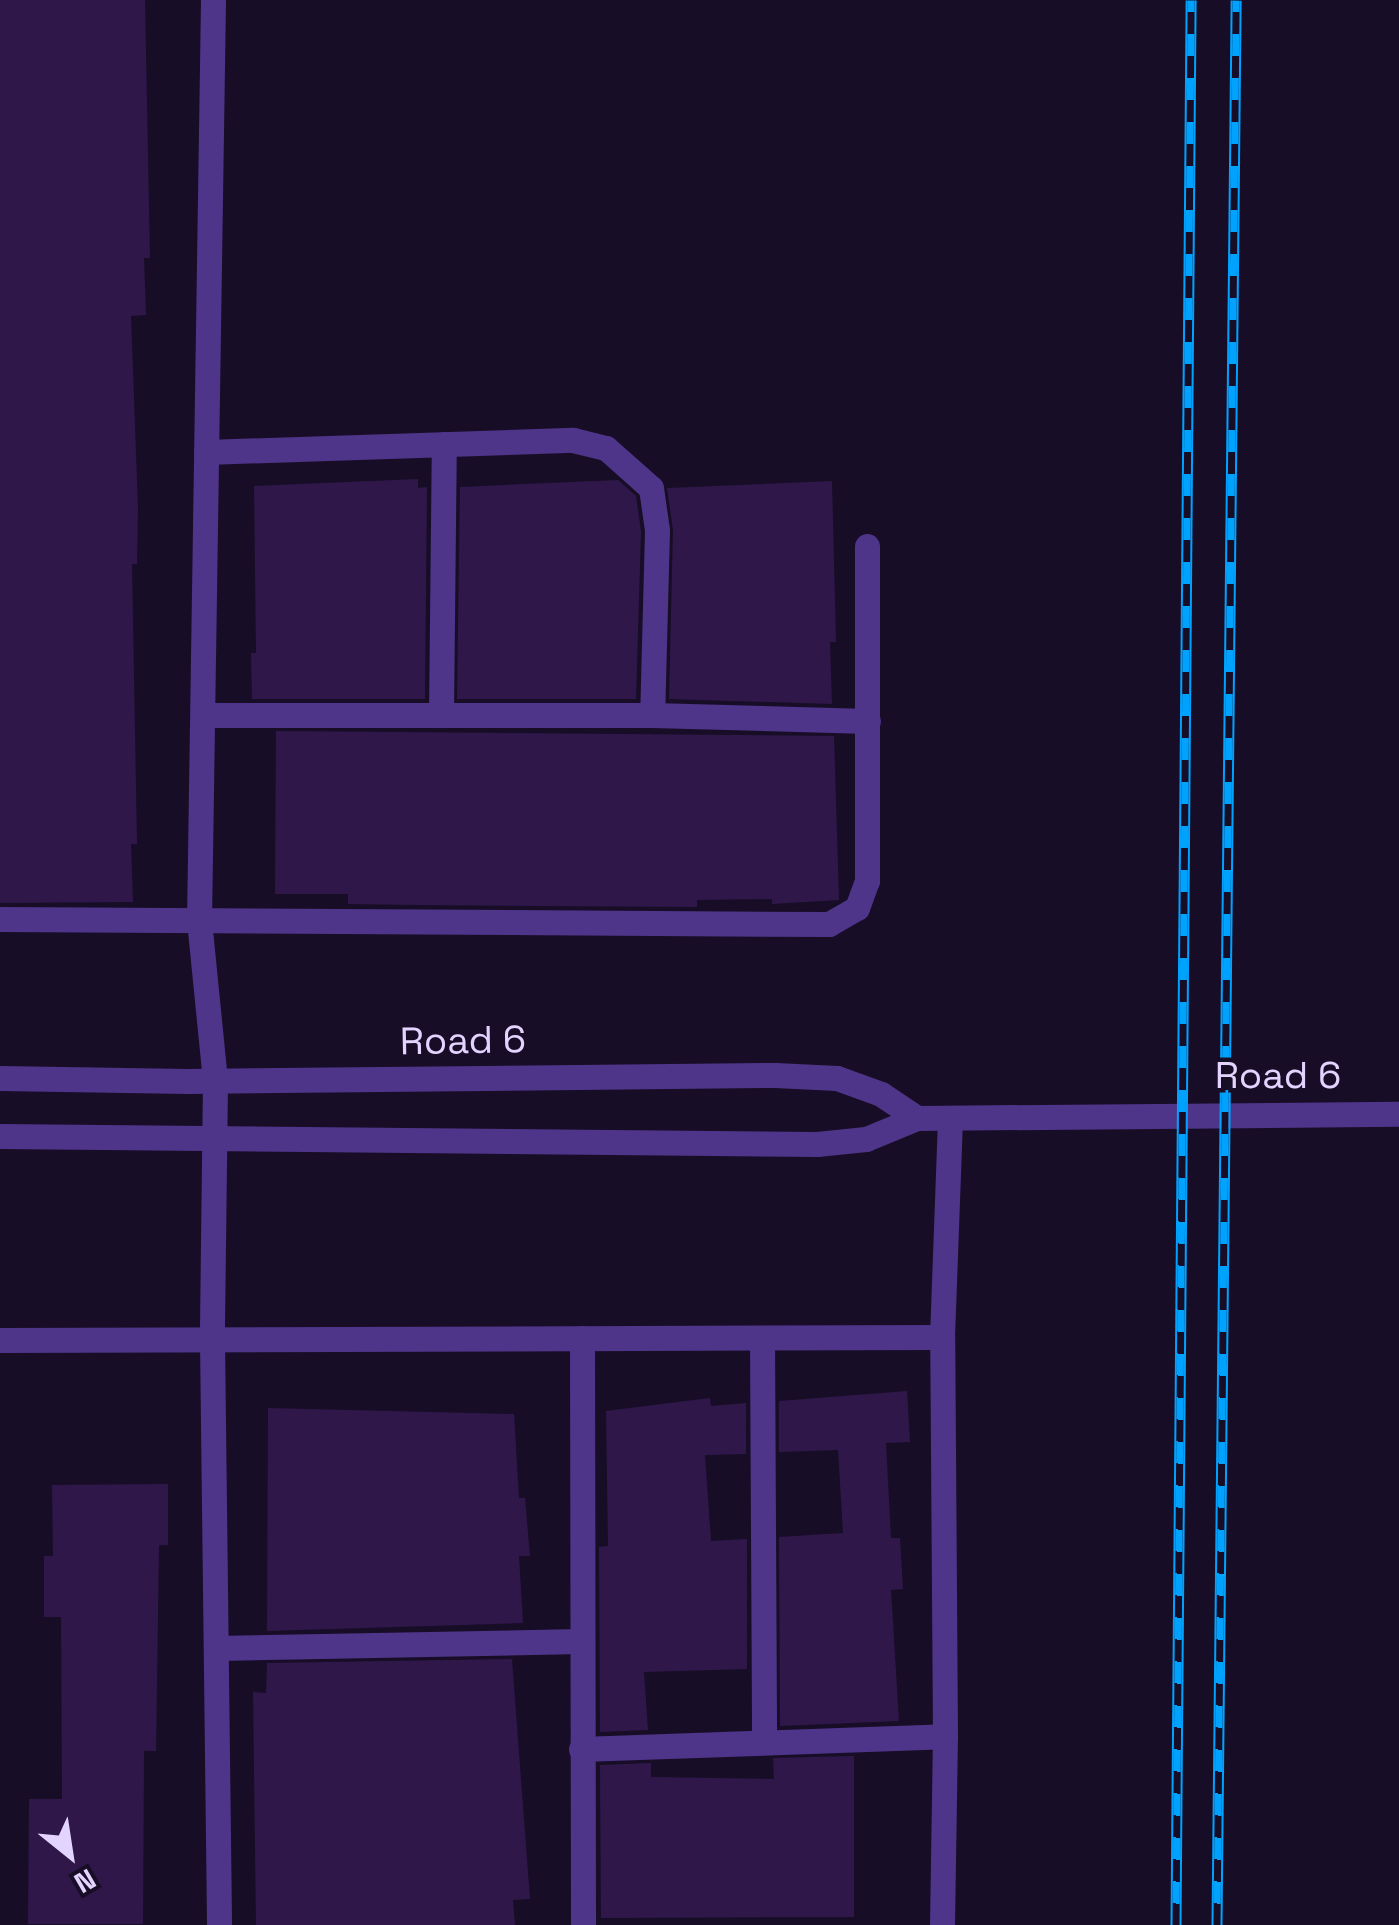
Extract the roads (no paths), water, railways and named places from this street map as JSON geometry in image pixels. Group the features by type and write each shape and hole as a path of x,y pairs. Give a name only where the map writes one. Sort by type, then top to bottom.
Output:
{"street":[{"path":"214,0 199,920 215,1080 212,1340 218,1925"},
{"path":"206,452 573,440 606,448 651,488 656,530 652,716"},
{"path":"441,715 444,444"},
{"path":"0,919 829,924 857,908 868,881 867,546"},
{"path":"202,715 652,716 868,721"},
{"name":"Road 6","path":"0,1078 837,1078 881,1094 917,1118"},
{"name":"Road 6","path":"0,1136 817,1144 866,1138 917,1118 1399,1114"},
{"path":"942,1925 942,1337 950,1118"},
{"path":"0,1340 942,1337"},
{"path":"582,1338 583,1925"},
{"path":"762,1338 764,1742"},
{"path":"218,1648 581,1641"},
{"path":"581,1749 945,1736"}],"railway":[{"path":"1176,1925 1191,0"},
{"path":"1217,1925 1236,0"}]}
